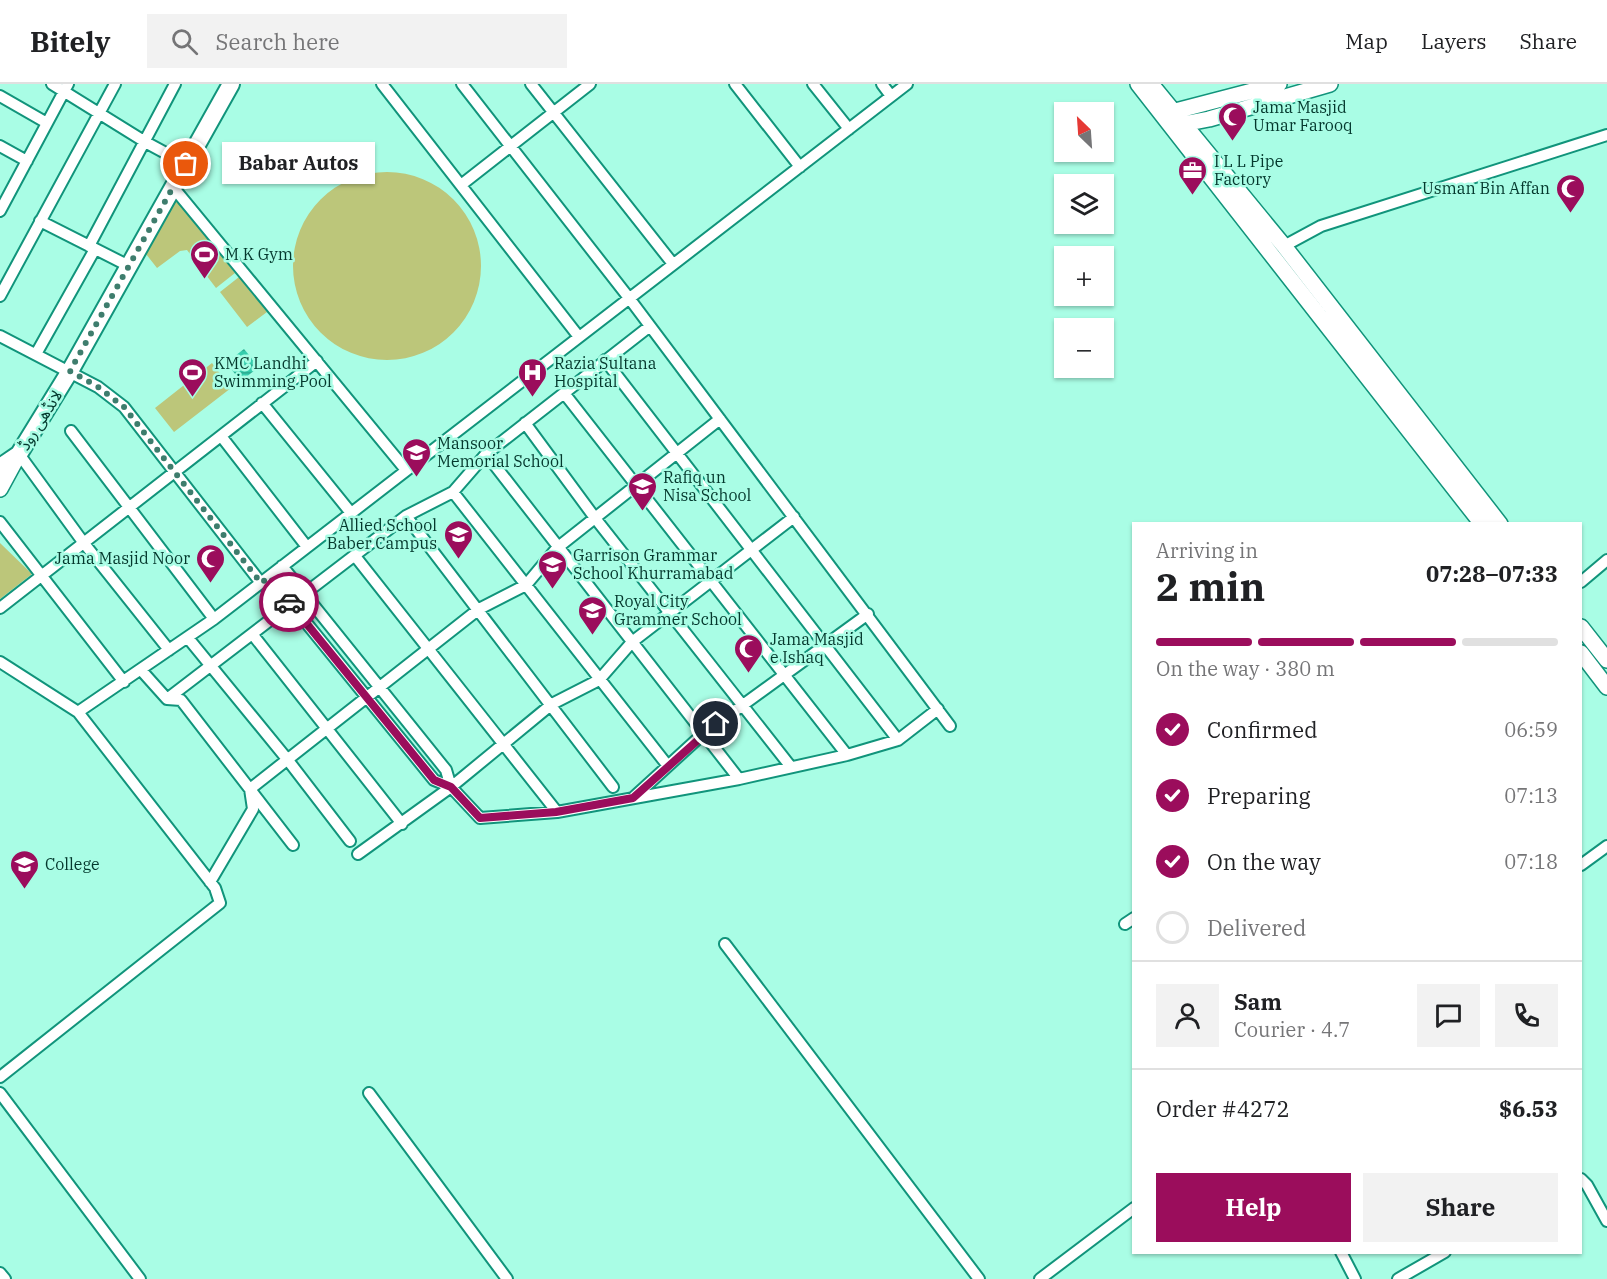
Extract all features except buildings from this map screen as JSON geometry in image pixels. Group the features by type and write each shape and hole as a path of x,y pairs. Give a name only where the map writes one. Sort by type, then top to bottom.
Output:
{"main road":[{"name":"لانڈھی روڈ","path":"0,467 19,454 70,371 231,84"},
{"path":"1138,84 1284,246 1498,522"},
{"path":"1151,84 1172,120 1480,522"},
{"path":"1172,120 1279,84"},
{"path":"1172,120 1209,119 1330,84"},
{"path":"0,489 19,454"},
{"path":"1582,628 1607,660"},
{"path":"1582,654 1607,687"}],"street":[{"path":"52,84 66,87 144,142 186,164"},
{"path":"0,296 115,84"},
{"path":"36,354 175,84"},
{"path":"382,84 579,336"},
{"path":"462,84 650,326 951,726"},
{"path":"531,84 673,264"},
{"path":"461,185 590,84"},
{"path":"735,84 800,167"},
{"path":"813,84 849,129"},
{"path":"882,84 891,96"},
{"path":"78,712 214,619 907,84"},
{"path":"0,211 4,194 27,161 66,87"},
{"path":"0,96 47,123"},
{"path":"1284,246 1321,226 1607,135"},
{"path":"0,146 27,161"},
{"path":"173,187 406,470"},
{"path":"40,221 129,266"},
{"path":"167,699 292,606 406,516 453,492 486,454 650,326"},
{"path":"0,336 98,387 124,407 174,472 265,580 292,606 434,780 451,787 480,818 556,812 739,779 847,755 898,740 938,709"},
{"path":"605,360 898,740"},
{"path":"0,608 317,361"},
{"path":"564,393 847,755"},
{"path":"262,403 351,513"},
{"path":"250,789 365,696 479,609 526,585 557,548 720,420"},
{"path":"525,423 595,518 791,767"},
{"path":"71,431 214,619"},
{"path":"220,436 307,546"},
{"path":"19,454 83,542 169,650"},
{"path":"486,454 739,779"},
{"path":"453,492 668,766"},
{"path":"406,516 614,787"},
{"path":"358,854 451,787 552,704 599,680 632,642 794,517"},
{"path":"0,522 124,682"},
{"path":"355,556 556,812"},
{"path":"1582,581 1607,560"},
{"path":"282,566 446,770 451,787"},
{"path":"633,798 703,734 868,614"},
{"path":"253,635 402,824"},
{"path":"188,638 213,666 350,841"},
{"path":"0,662 78,712 210,882 219,903 0,1077"},
{"path":"141,670 167,699 180,700 293,845"},
{"path":"210,882 253,809 250,789"},
{"path":"1582,865 1607,846"},
{"path":"725,944 979,1279"},
{"path":"0,1093 140,1279"},
{"path":"369,1093 507,1279"},
{"path":"1582,1177 1607,1221"},
{"path":"1040,1279 1132,1210"},
{"path":"1342,1254 1354,1279"},
{"path":"1398,1279 1442,1254"},
{"path":"0,1273 5,1279"}],"shaded area":[{"path":"378,172 396,172 431,183 447,193 460,206 474,230 481,266 474,302 460,326 447,339 414,356 396,360 378,360 343,349 327,339 314,326 297,293 293,275 293,257 304,222 314,206 327,193 360,176"},
{"path":"176,200 235,273 216,288 187,250 180,251 157,268 146,254"},
{"path":"239,277 267,312 247,327 220,292"},
{"path":"244,349 259,367 241,381 226,363"},
{"name":"KMC Landhi Swimming Pool","path":"212,363 231,388 174,432 155,408"},
{"path":"0,543 32,574 0,599"}],"way so far":[{"path":"186,164 70,371 98,387 124,407 261,583 269,577 289,602"}],"place":[{"name":"Jama Masjid Umar Farooq","path":"1232,142"},
{"name":"Babar Autos","path":"186,164"},
{"name":"I L L Pipe Factory","path":"1193,196"},
{"name":"Usman Bin Affan","path":"1571,214"},
{"name":"M K Gym","path":"204,280"},
{"name":"KMC Landhi Swimming Pool","path":"193,398"},
{"name":"Razia Sultana Hospital","path":"533,398"},
{"name":"Mansoor Memorial School","path":"416,478"},
{"name":"Rafiq un Nisa School","path":"642,512"},
{"name":"Allied School Baber Campus","path":"458,560"},
{"name":"Jama Masjid Noor","path":"211,584"},
{"name":"Garrison Grammar School Khurramabad","path":"552,590"},
{"name":"Royal City Grammer School","path":"593,636"},
{"name":"Jama Masjid e Ishaq","path":"749,674"},
{"name":"College","path":"24,890"}],"route":[{"path":"289,602 434,780 451,787 480,818 556,812 633,798 716,724"}]}
